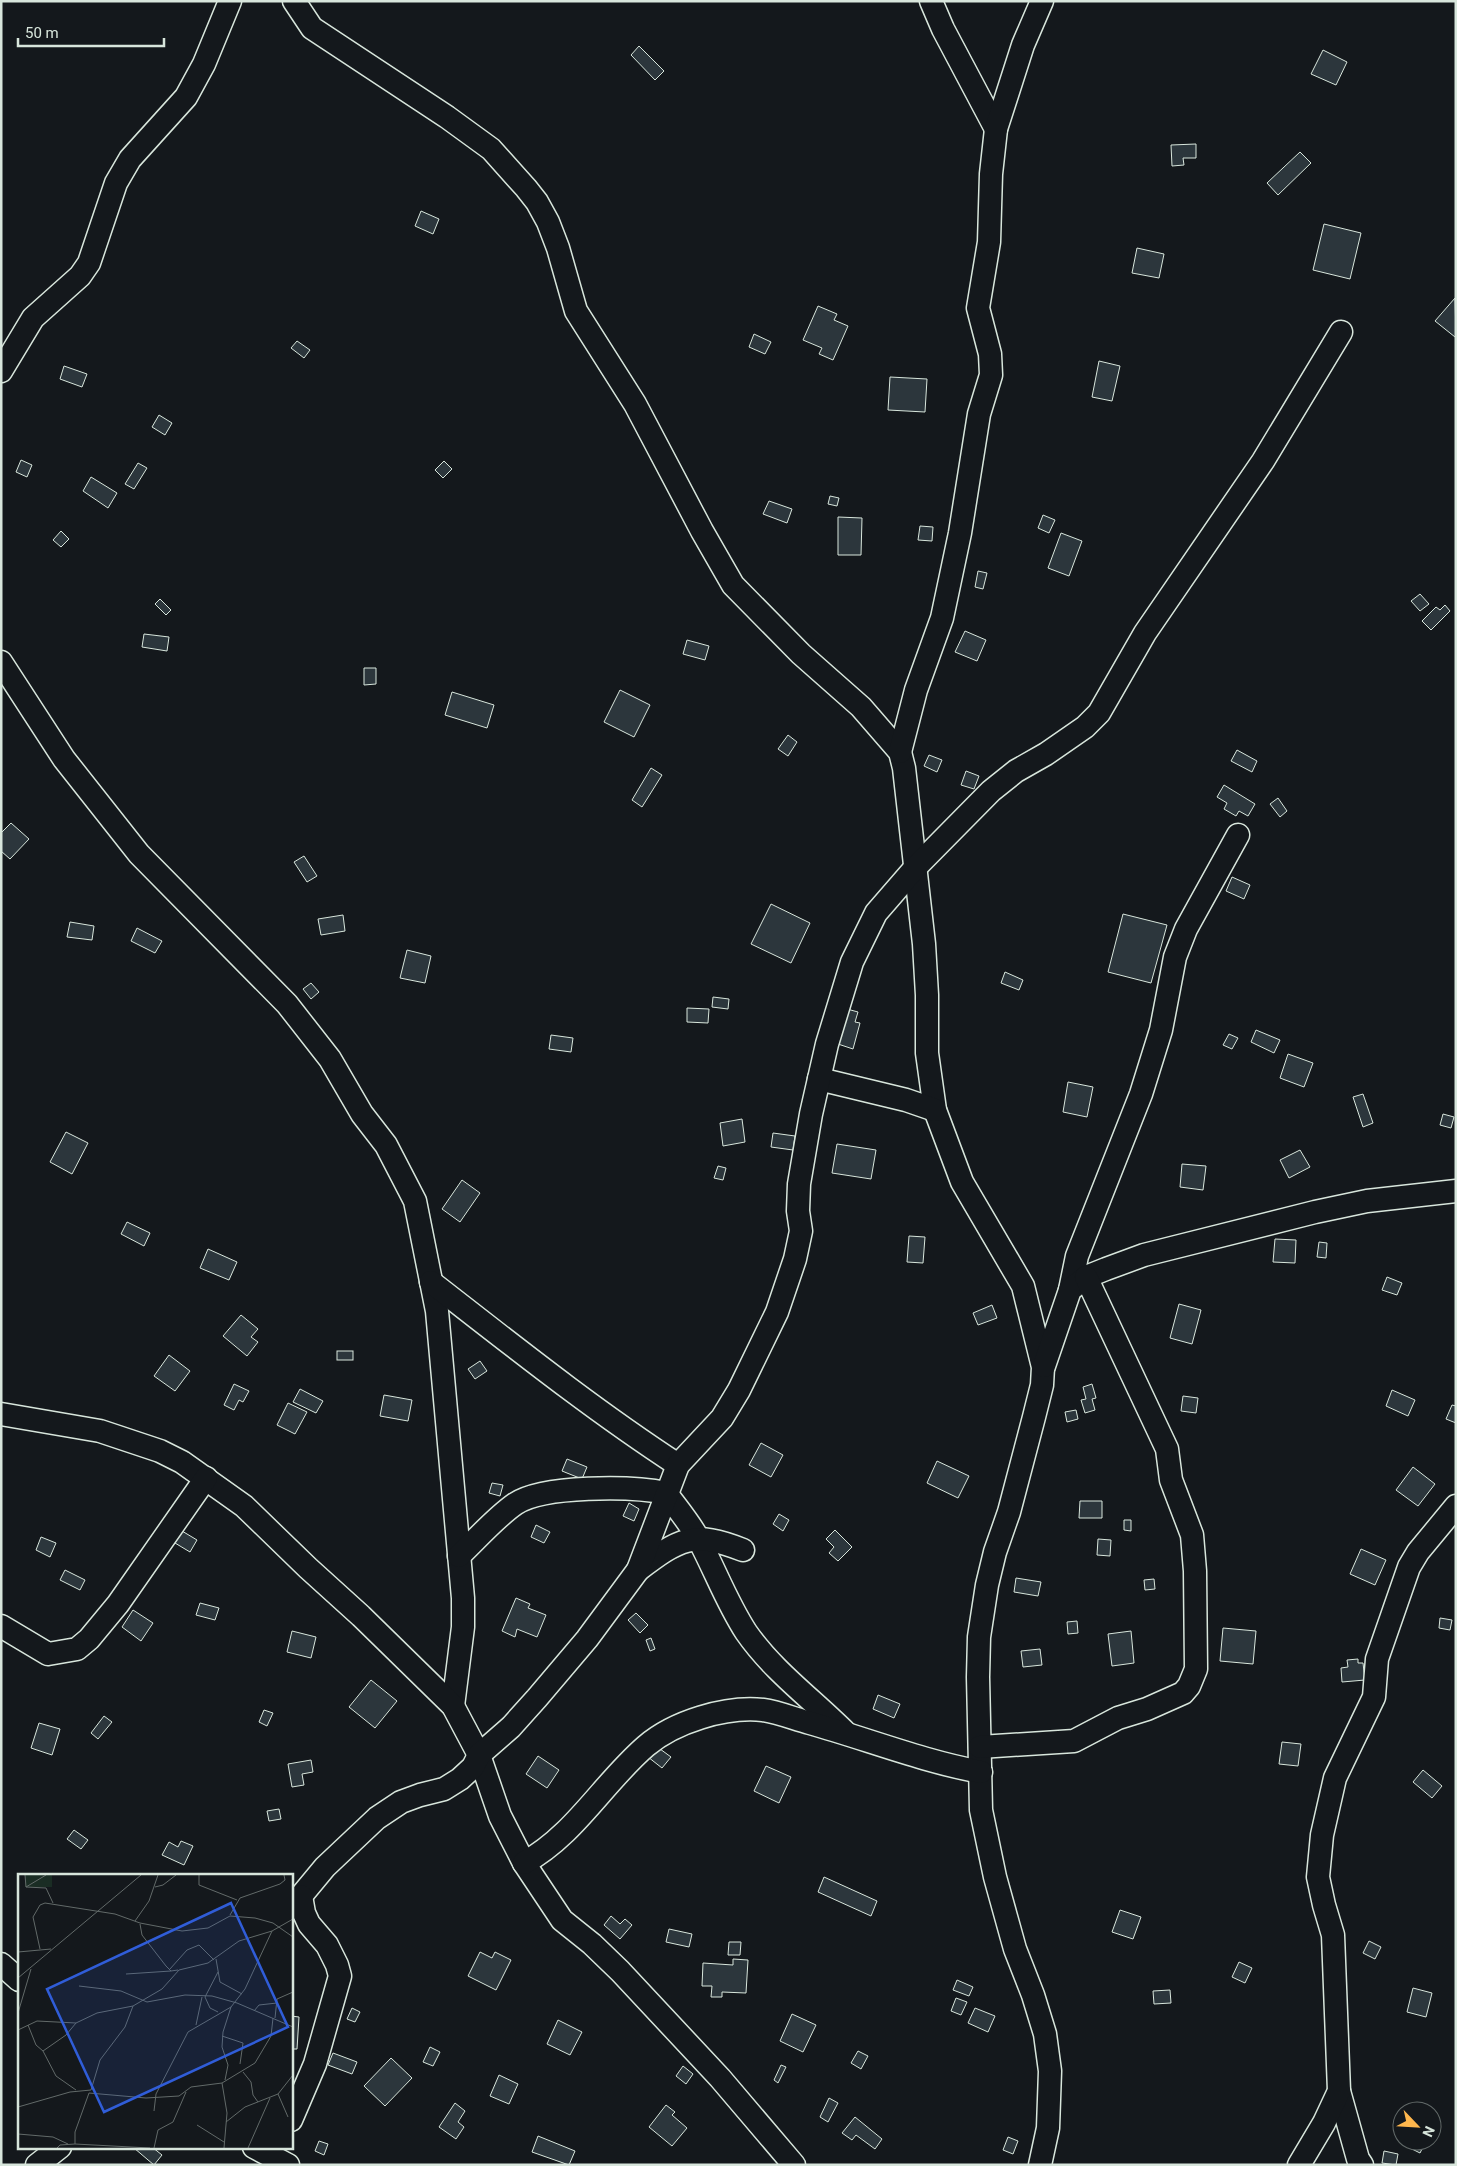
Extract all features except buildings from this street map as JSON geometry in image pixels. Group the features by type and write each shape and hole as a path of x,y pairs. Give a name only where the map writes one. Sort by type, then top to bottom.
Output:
{"street":[{"path":"1,370 33,318 80,276 84,270 98,238 116,183 130,160 186,97 204,64 230,1"},
{"path":"294,1 312,28 491,149 526,188 537,202 548,222 558,248 576,311 635,404 702,530 734,585 801,654 862,707 900,752 904,768 926,970 927,1053 935,1110 962,1182 1023,1286 1043,1367 1042,1385 1034,1417 1009,1512 995,1552 982,1605 978,1677 981,1810 1015,1949 1033,1995 1045,2034 1050,2071 1048,2128 1040,2165"},
{"path":"931,1 943,29 996,129"},
{"path":"900,752 916,690 942,618 960,533 980,414 992,375 990,354 978,308 989,242 996,129 1023,46 1042,1"},
{"path":"292,2118 315,2064 340,1976 338,1965 327,1945 309,1924 296,1902 325,1866 377,1818 401,1802 444,1789 460,1780 473,1767 479,1754 511,1726 537,1698 586,1639 638,1570 656,1528 666,1493 678,1464 722,1418 739,1390 777,1312 795,1259 801,1231 798,1211 799,1184 827,1044 852,962 876,913 915,868 991,791 1016,771 1085,727 1099,713 1145,633 1263,461 1340,332"},
{"path":"1,662 64,758 139,854 287,1004 330,1059 362,1114 386,1145 415,1201 437,1310 463,1598 463,1627 453,1706"},
{"path":"1043,1367 1078,1284 1077,1256 1141,1094 1161,1030 1175,956 1186,929 1238,835"},
{"path":"819,1079 906,1100 935,1110"},
{"path":"1078,1284 1144,1254 1367,1201 1456,1191"},
{"path":"431,1282 587,1402 648,1446 678,1464"},
{"path":"980,1747 1074,1741 1118,1718 1147,1709 1183,1693 1190,1686 1196,1669 1195,1571 1192,1534 1171,1480 1166,1448 1078,1284"},
{"path":"1,1414 100,1432 160,1451 182,1462 244,1506 361,1616 453,1706 479,1754 500,1816 524,1863 562,1920 592,1944 620,1971 726,2085 794,2165"},
{"path":"1,1626 48,1654 77,1649 89,1639 118,1604 206,1478"},
{"path":"459,1556 516,1504 532,1496 582,1489 650,1490 666,1493 699,1538 718,1581 746,1632 777,1670 820,1707 846,1733"},
{"path":"1362,2165 1358,2159 1339,2091 1333,1935 1318,1877 1322,1835 1335,1778 1374,1697 1377,1659 1409,1567 1418,1552 1456,1506"},
{"path":"638,1570 665,1550 687,1540 699,1538 720,1540 743,1550"},
{"path":"524,1863 542,1853 564,1834 615,1776 646,1746 668,1730 701,1718 734,1711 763,1710 846,1733 944,1766 981,1772"},
{"path":"1,1964 18,1979"},
{"path":"1299,2165 1324,2123 1339,2091"},
{"path":"37,2165 59,2148"},
{"path":"257,2148 282,2157"}]}
